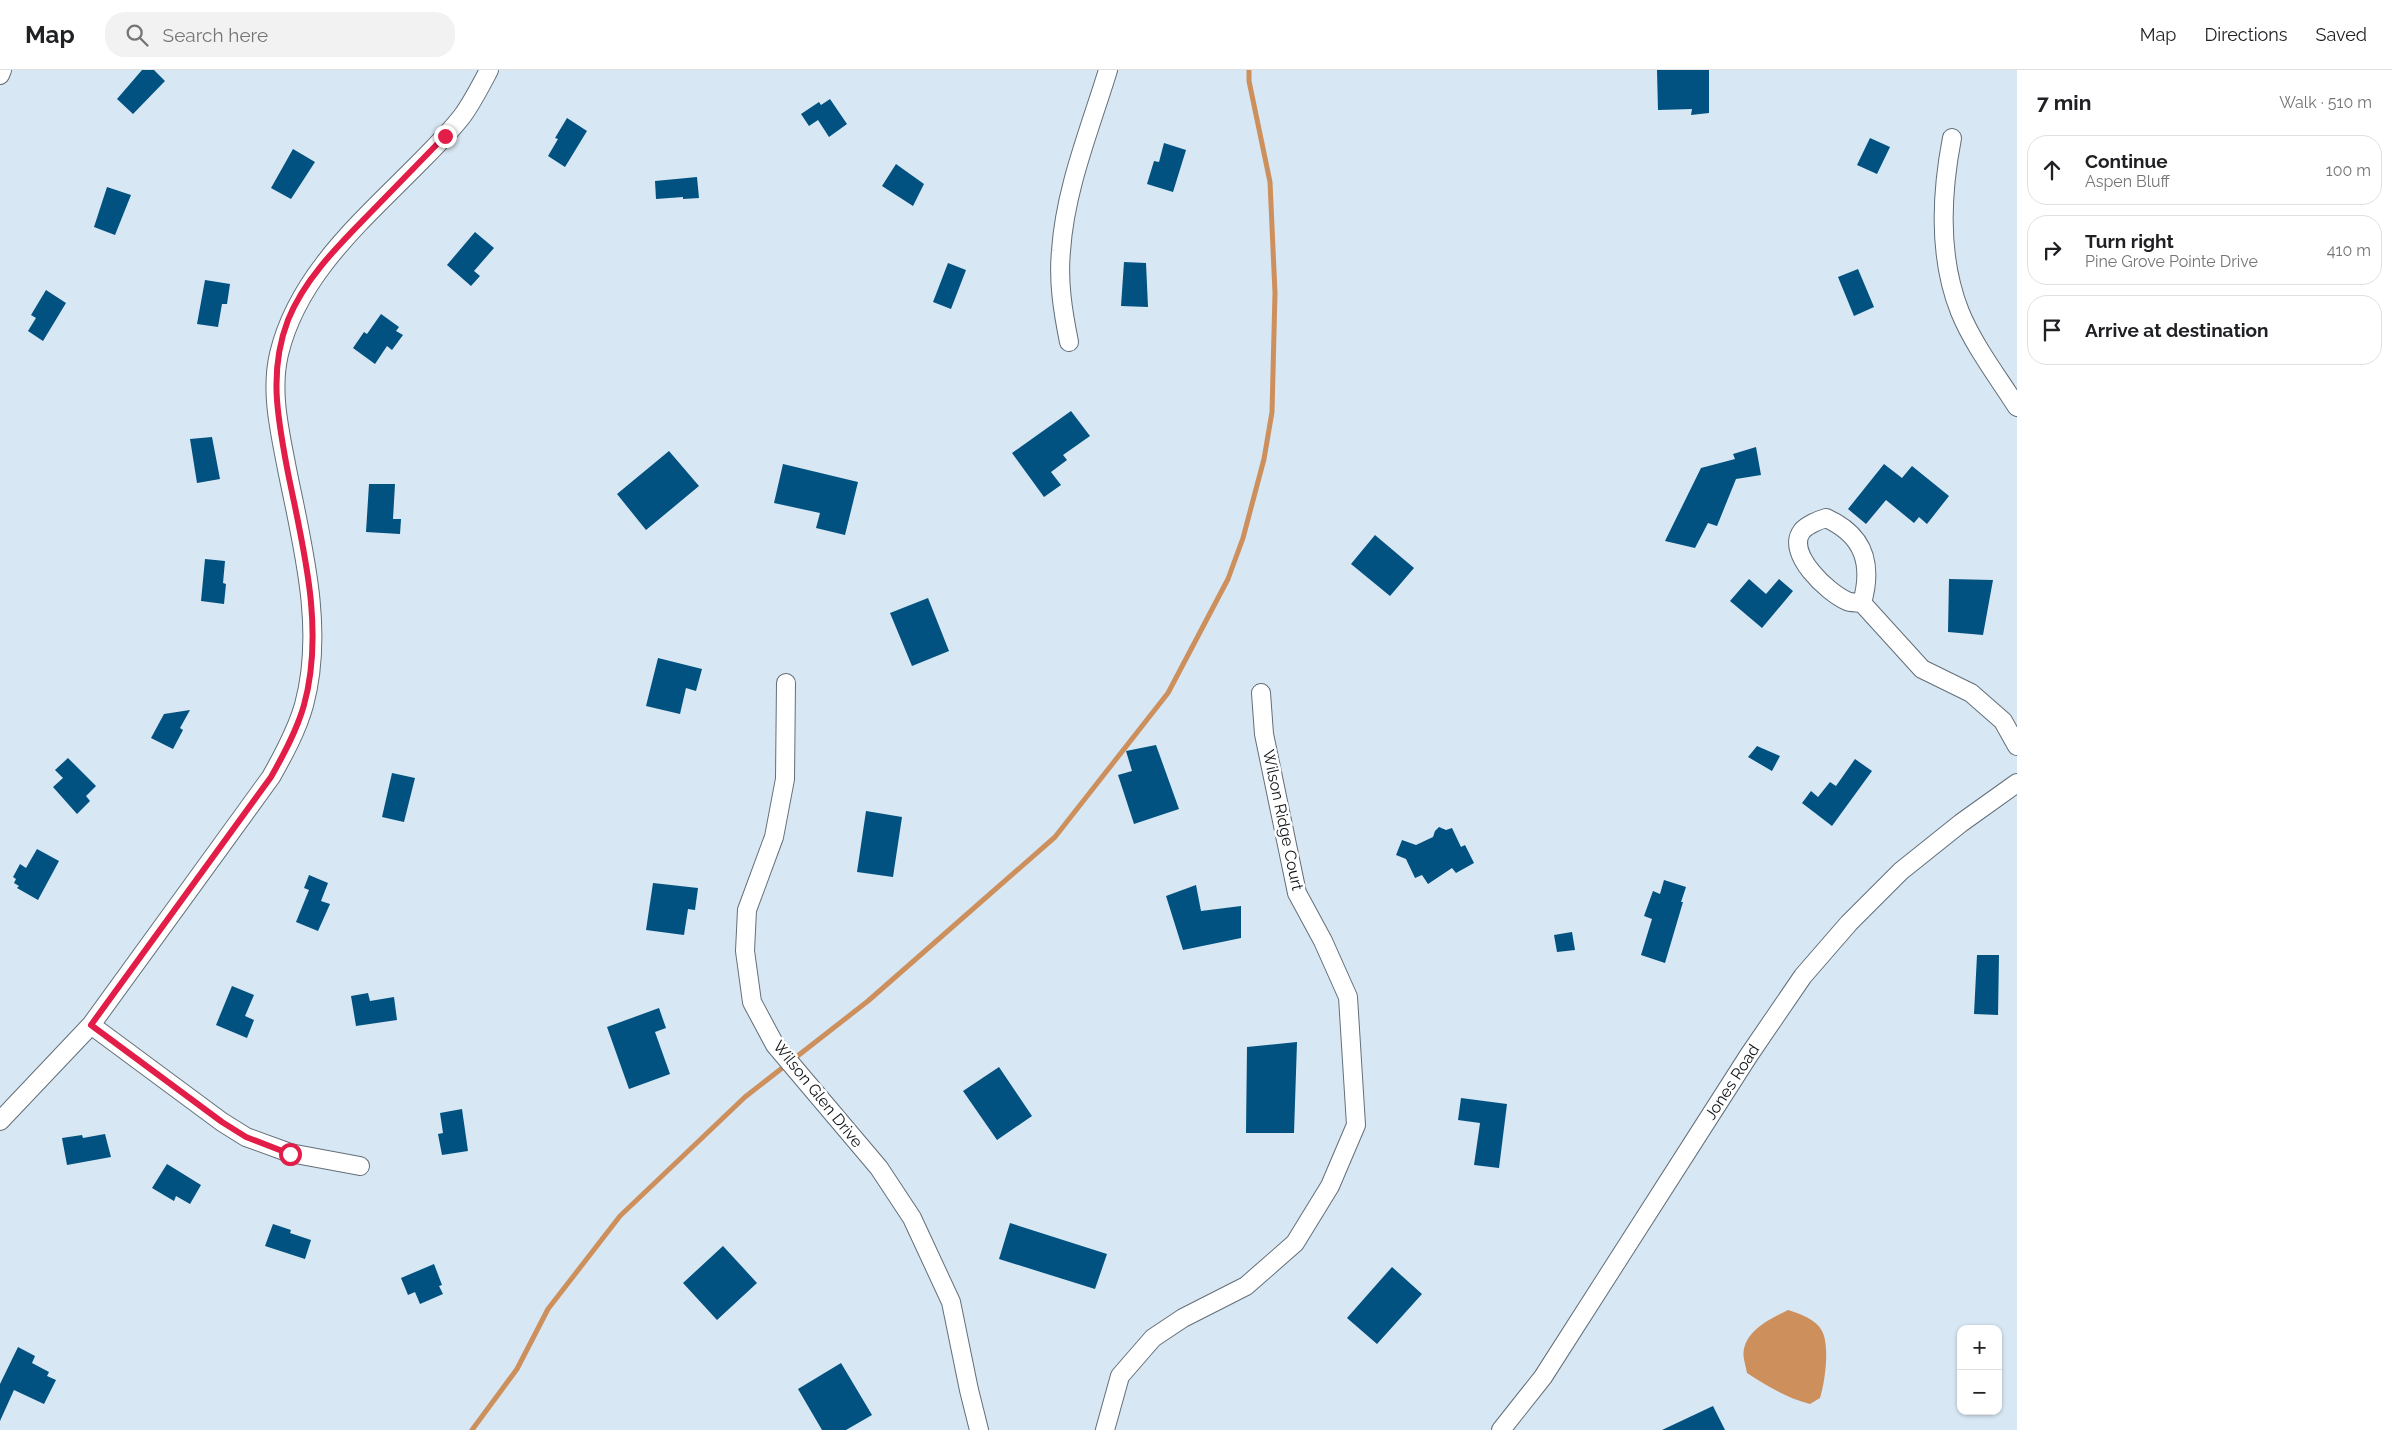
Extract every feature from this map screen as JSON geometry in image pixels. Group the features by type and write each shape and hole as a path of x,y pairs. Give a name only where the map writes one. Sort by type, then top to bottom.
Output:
{"street":[{"path":"0,75 2,70"},
{"path":"0,1121 91,1025 271,777 290,742 304,704 312,660 312,618 304,553 275,398 278,356 289,320 308,284 344,239 445,136 463,114 489,70"},
{"path":"1069,342 1060,282 1064,222 1072,187 1108,70"},
{"path":"1952,138 1947,166 1944,226 1948,272 1966,325 2017,407"},
{"path":"1862,603 1866,590 1868,567 1857,539 1843,525 1826,518 1817,521 1802,531 1798,542 1802,558 1826,588 1848,602 1862,603 1922,669 1971,693 2003,721 2017,746"},
{"name":"Wilson Glen Drive","path":"786,683 783,788 774,838 747,910 745,951 752,1002 775,1045 879,1168 912,1218 951,1302 968,1390 979,1430"},
{"name":"Wilson Ridge Court","path":"1105,1430 1120,1376 1153,1338 1183,1318 1246,1286 1294,1243 1330,1186 1356,1125 1348,998 1323,941 1296,893 1264,734 1261,693"},
{"name":"Jones Road","path":"1501,1430 1543,1377 1738,1072 1803,976 1849,923 1901,871 1961,823 2017,783"},
{"path":"91,1025 222,1122 246,1137 290,1154 360,1166"}],"shaded area":[{"path":"1788,1310 1816,1323 1822,1331 1826,1346 1826,1364 1822,1391 1820,1398 1810,1404 1777,1391 1747,1373 1744,1358 1746,1342 1755,1330"}],"building":[{"path":"142,70 154,70 165,81 133,114 117,99"},
{"path":"1657,70 1709,70 1709,113 1691,115 1692,109 1658,110"},
{"path":"830,99 847,124 829,137 818,120 809,126 801,114 819,102 821,105"},
{"path":"567,118 587,131 565,167 548,156 558,139 555,138"},
{"path":"1870,138 1890,147 1877,174 1857,165"},
{"path":"1164,143 1186,150 1173,192 1147,184 1154,161 1159,162"},
{"path":"293,149 315,162 291,199 271,188"},
{"path":"896,164 924,184 913,206 882,186"},
{"path":"697,177 699,198 656,199 655,181"},
{"path":"107,187 131,195 115,235 94,227"},
{"path":"475,232 494,248 474,271 480,276 471,286 447,265"},
{"path":"1124,262 1146,263 1148,307 1121,306"},
{"path":"948,263 966,270 951,309 933,302"},
{"path":"1858,269 1874,307 1854,316 1838,277"},
{"path":"205,280 230,284 227,304 222,304 218,327 197,324"},
{"path":"46,290 66,303 43,341 28,331 36,318 31,315"},
{"path":"381,314 399,327 396,331 403,335 392,350 387,346 375,364 353,348 364,332 367,334"},
{"path":"1071,411 1090,436 1063,455 1067,460 1051,472 1061,485 1044,497 1012,453"},
{"path":"212,437 220,479 197,483 190,439"},
{"path":"1756,447 1761,475 1736,479 1717,526 1708,523 1695,548 1665,541 1701,468 1735,459 1733,454"},
{"path":"669,451 699,486 646,530 617,494"},
{"path":"783,464 858,482 845,535 816,528 820,513 774,503"},
{"path":"1884,464 1902,478 1912,466 1949,496 1927,524 1919,517 1914,523 1886,500 1866,524 1848,509"},
{"path":"369,484 395,484 393,519 401,519 400,534 366,532"},
{"path":"1375,535 1414,568 1390,596 1351,564"},
{"path":"205,559 225,561 223,583 226,584 224,604 201,601"},
{"path":"1749,579 1766,594 1779,579 1793,591 1762,628 1730,601"},
{"path":"1949,579 1993,580 1983,635 1948,632"},
{"path":"928,598 949,651 912,666 890,613"},
{"path":"658,658 702,669 696,691 686,688 680,714 646,706"},
{"path":"190,710 180,728 183,730 173,749 151,738 164,714"},
{"path":"1156,745 1179,809 1134,824 1118,775 1132,771 1126,751"},
{"path":"1757,746 1780,756 1772,771 1748,757"},
{"path":"68,758 96,786 86,796 90,801 77,814 53,787 63,778 55,770"},
{"path":"1855,759 1872,771 1832,826 1802,803 1811,791 1818,797 1830,782 1836,786"},
{"path":"392,773 415,778 404,822 382,817"},
{"path":"866,811 902,817 893,877 857,872"},
{"path":"1439,827 1446,830 1452,828 1461,847 1465,845 1474,863 1456,873 1452,868 1428,884 1422,875 1415,878 1406,859 1396,855 1402,840 1416,845 1433,837"},
{"path":"37,849 59,861 38,900 17,888 19,886 14,883 16,879 13,877 20,864 26,868"},
{"path":"309,875 328,883 321,901 330,904 318,931 296,922 309,890 304,888"},
{"path":"1664,880 1686,887 1665,963 1641,955 1652,919 1644,916 1653,891 1660,894"},
{"path":"653,883 698,888 695,910 688,909 684,935 646,930"},
{"path":"1196,885 1201,911 1241,906 1241,938 1183,950 1166,896"},
{"path":"1572,932 1575,950 1557,952 1554,935"},
{"path":"1977,955 1999,955 1998,1015 1974,1014"},
{"path":"232,986 254,995 245,1016 254,1020 247,1038 216,1025"},
{"path":"368,993 370,1001 394,997 397,1020 356,1026 351,996"},
{"path":"659,1008 666,1028 655,1032 670,1074 629,1089 607,1027"},
{"path":"1297,1042 1294,1133 1246,1133 1247,1047"},
{"path":"999,1067 1032,1116 997,1140 963,1091"},
{"path":"1461,1098 1507,1104 1499,1168 1474,1165 1480,1123 1458,1120"},
{"path":"462,1109 468,1151 442,1155 438,1134 443,1133 440,1113"},
{"path":"105,1134 111,1157 67,1165 62,1138 82,1135 83,1138"},
{"path":"167,1164 201,1185 190,1204 176,1196 174,1201 152,1188"},
{"path":"1010,1223 1107,1254 1095,1289 999,1259"},
{"path":"273,1224 291,1230 290,1233 311,1240 305,1259 265,1246"},
{"path":"723,1246 757,1283 717,1320 683,1283"},
{"path":"434,1264 442,1285 439,1286 443,1294 420,1304 415,1292 408,1295 401,1278"},
{"path":"1392,1267 1422,1294 1377,1344 1347,1318"},
{"path":"18,1347 35,1356 32,1363 49,1372 47,1376 56,1380 44,1404 14,1390 0,1421 0,1384"},
{"path":"841,1363 872,1415 846,1430 822,1430 798,1389"},
{"path":"1713,1406 1725,1430 1662,1430"}],"waterway":[{"path":"472,1430 517,1369 548,1309 620,1216 745,1097 868,1001 1055,837 1168,693 1228,579 1243,538 1264,459 1272,412 1275,293 1270,182 1249,81 1249,70"}],"route":[{"path":"290,1154 246,1137 222,1122 91,1025 271,777 290,742 304,704 312,660 312,618 304,553 278,423 275,398 278,356 289,320 308,284 344,239 445,136"}]}
